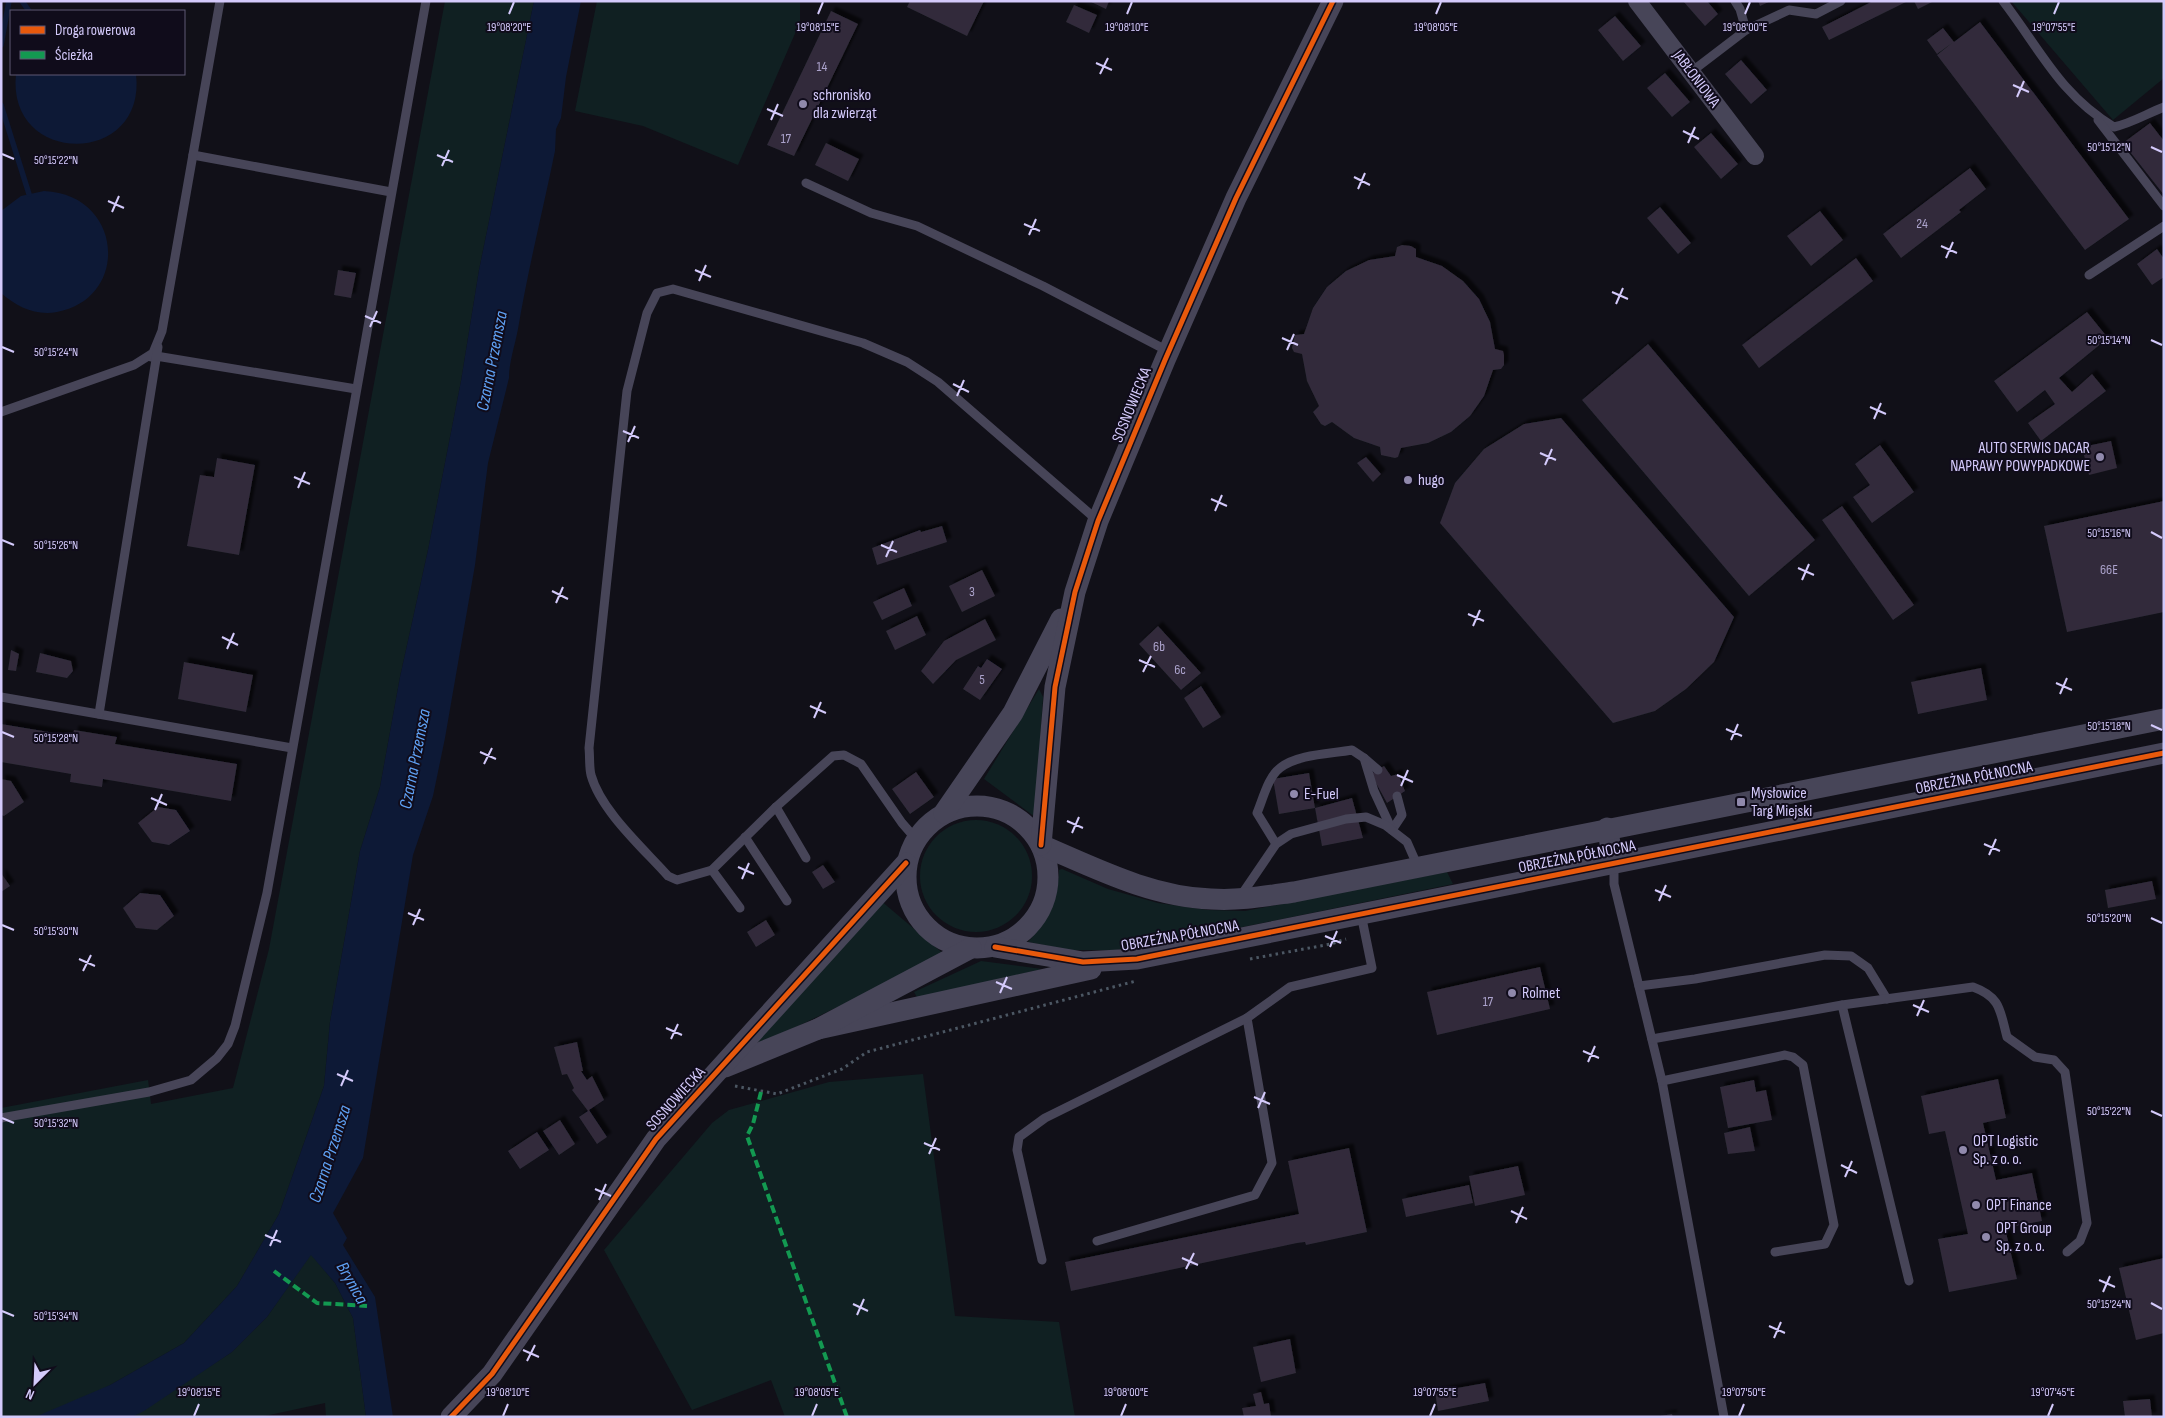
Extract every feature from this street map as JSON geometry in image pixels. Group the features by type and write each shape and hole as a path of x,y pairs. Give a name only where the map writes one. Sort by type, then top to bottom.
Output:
{"street":[{"name":"SOSNOWIECKA","path":"1041,845 1055,687 1075,592 1098,521 1168,351 1236,198 1333,1"},
{"name":"JABŁONIOWA","path":"1637,1 1755,156"},
{"name":"SOSNOWIECKA","path":"944,813 1012,713 1075,592"},
{"name":"OBRZEŻNA PÓŁNOCNA","path":"1041,845 1118,878 1155,890 1209,900 1238,900 1294,892 1607,828 2164,719"},
{"name":"OBRZEŻNA PÓŁNOCNA","path":"995,947 1083,962 1137,958 1364,922 1614,863 2164,753"},
{"name":"SOSNOWIECKA","path":"451,1417 492,1374 656,1139 906,862 916,839 928,824 944,813 971,806 1000,809 1016,817 1031,830 1041,845 1048,868 1048,891 1039,914 1024,932 995,947 971,948 951,944 934,934 919,920 910,902 905,883 906,862"},
{"path":"1607,828 1614,863"},
{"name":"SOSNOWIECKA","path":"718,1070 818,1030 971,948"},
{"path":"818,1030 1137,958"}],"lane":[{"path":"99,714 158,343 220,1"},
{"path":"1,1118 174,1086 191,1080 217,1058 228,1044 243,996 267,894 426,1"},
{"path":"1735,1 1740,9 1746,30"},
{"path":"1691,72 1746,30 1789,10 1816,14 1842,1"},
{"path":"2003,1 2056,76 2076,100 2094,116 2164,206"},
{"path":"2094,116 2114,127 2132,123 2164,107"},
{"path":"193,155 391,192"},
{"path":"806,183 871,213 917,226 1043,286 1168,351"},
{"path":"2088,275 2164,226"},
{"path":"916,839 902,823 861,764 844,755 833,756 776,807 712,870 678,880 668,876 604,802 591,774 589,748 627,391 647,312 657,293 673,289 863,343 907,362 938,382 1098,521"},
{"path":"146,360 153,353 158,343"},
{"path":"1,412 134,366 156,356 356,389"},
{"path":"1,697 292,748"},
{"path":"1276,844 1257,813 1266,790 1280,768 1298,760 1352,750 1378,770"},
{"path":"1364,758 1374,791 1392,830"},
{"path":"1392,830 1402,815 1397,796"},
{"path":"776,807 806,858"},
{"path":"1238,900 1276,844 1291,834 1346,819 1366,818 1392,830 1408,842 1418,867"},
{"path":"745,837 787,901"},
{"path":"1614,863 1614,884 1662,1081 1724,1417"},
{"path":"712,870 740,908"},
{"path":"1042,1260 1017,1150 1019,1137 1045,1118 1247,1018 1290,987 1372,968 1364,922"},
{"path":"1639,986 1694,979 1825,955 1851,956 1868,968 1887,999"},
{"path":"1652,1039 1842,1005 1973,987 1986,992 1998,1003 2007,1037 2035,1057 2054,1060 2065,1072 2087,1223 2080,1240 2067,1252"},
{"path":"1842,1005 1909,1282"},
{"path":"1097,1241 1255,1195 1272,1162 1247,1018"},
{"path":"1662,1081 1785,1055 1793,1057 1803,1065 1834,1225 1826,1244 1775,1252"}],"path":[{"path":"1245,960 1331,944 1364,922"},
{"path":"728,1089 736,1085 777,1094 842,1069 867,1052 1141,979"}],"shaded area":[{"path":"445,1 534,1 479,270 461,381 428,550 400,677 380,787 360,851 330,1022 324,1086 279,1214 237,1286 184,1343 54,1417 1,1417 1,1108 148,1080 151,1104 233,1088 269,949"},
{"path":"597,1 800,1 800,22 738,165 643,126 575,111"},
{"path":"2011,1 2164,1 2164,78 2113,120"},
{"path":"1039,689 1043,697 1035,817 984,779"},
{"path":"976,820 998,824 1016,836 1028,854 1032,876 1028,898 1016,916 998,928 976,932 954,928 936,916 924,898 920,876 924,854 936,836 954,824"},
{"path":"1062,869 1108,889 1158,903 1208,910 1245,911 1447,872 1453,884 1189,938 1116,950 1070,950 1028,942 1042,925 1051,909 1059,870"},
{"path":"880,900 945,955 761,1044 758,1041"},
{"path":"981,961 1042,969 918,999 914,992"},
{"path":"923,1074 955,1316 1059,1322 1075,1417 785,1417 771,1380 692,1410 604,1250 712,1123 729,1110 829,1082"},
{"path":"311,1254 335,1283 353,1318 366,1417 326,1417 325,1403 260,1417 132,1417 232,1352 267,1317"}],"water":[{"path":"534,1 581,1 566,77 561,118 556,129 555,151 526,284 509,378 488,463 475,565 445,738 433,796 413,855 363,1158 333,1213 347,1238 343,1245 375,1297 393,1417 366,1417 353,1318 335,1283 311,1255 267,1317 232,1352 144,1411 132,1417 35,1417 110,1385 184,1343 237,1286 279,1214 324,1086 330,1022 360,851 380,787 400,677 428,550 461,381 479,270"},
{"path":"16,75 136,75 134,105 120,126 100,139 76,144 52,139 32,126 19,105"},
{"path":"44,191 70,196 90,209 102,227 108,247 106,268 97,288 81,303 49,313 27,309 1,293 1,211 21,196"}],"building":[{"path":"910,1 984,1 967,36 907,7"},
{"path":"1089,1 1109,1 1106,9"},
{"path":"1683,1 1707,1 1718,14 1705,26"},
{"path":"1758,1 1771,1 1760,6"},
{"path":"1873,1 1908,1 1829,40 1822,27"},
{"path":"1914,1 1934,1 1918,9"},
{"path":"1074,5 1097,15 1089,33 1066,22"},
{"path":"831,11 858,24 794,156 767,145"},
{"path":"1615,16 1641,46 1623,61 1598,30"},
{"path":"1980,22 2129,219 2085,250 1937,55 1952,43 1937,54 1927,40 1943,28 1954,42"},
{"path":"1741,60 1767,90 1751,104 1725,74"},
{"path":"1665,73 1690,102 1672,117 1647,88"},
{"path":"2150,123 2164,141 2164,195 2123,143"},
{"path":"1711,133 1738,164 1721,179 1694,147"},
{"path":"826,143 859,159 848,181 815,165"},
{"path":"1970,168 1986,189 1959,210 1961,212 1901,258 1883,234"},
{"path":"1660,207 1691,243 1678,254 1647,218"},
{"path":"1820,211 1843,240 1811,266 1787,236"},
{"path":"1402,245 1411,246 1416,249 1416,257 1442,266 1463,281 1479,299 1490,322 1495,349 1503,351 1504,365 1501,369 1493,370 1484,396 1470,416 1451,432 1428,443 1401,448 1398,457 1395,458 1381,455 1380,447 1354,438 1332,422 1325,426 1321,424 1313,412 1319,406 1307,381 1302,354 1294,352 1292,348 1295,335 1304,334 1313,308 1327,287 1346,271 1369,260 1395,256 1397,247"},
{"path":"2157,249 2164,259 2164,277 2152,285 2137,264"},
{"path":"1856,258 1873,281 1759,368 1742,345"},
{"path":"338,270 356,273 351,298 334,295"},
{"path":"2087,312 2108,338 2059,378 2072,392 2092,374 2106,391 2041,441 2028,423 2055,404 2045,390 2017,412 1994,381"},
{"path":"1648,344 1815,540 1749,596 1582,400"},
{"path":"1561,418 1734,617 1714,662 1686,689 1655,711 1613,723 1440,523 1455,483 1484,449 1524,424"},
{"name":"AUTO SERWIS DACAR NAPRAWY POWYPADKOWE","path":"2111,441 2117,468 2089,475 2082,447"},
{"path":"1880,445 1914,492 1872,523 1853,497 1870,485 1855,464"},
{"path":"1366,457 1381,474 1373,482 1357,463"},
{"path":"217,458 255,465 239,555 187,546 200,475 214,477"},
{"path":"2164,501 2164,612 2067,632 2044,526"},
{"path":"1842,506 1914,605 1893,620 1822,520"},
{"path":"942,526 947,542 877,565 872,548 920,530 921,532"},
{"path":"982,570 995,596 962,612 949,586"},
{"path":"904,588 912,606 882,620 873,602"},
{"path":"917,616 926,635 895,650 886,631"},
{"path":"985,619 996,640 956,660 933,684 921,671 944,641"},
{"path":"1158,626 1201,673 1181,690 1139,644"},
{"path":"11,650 19,654 16,671 8,670"},
{"path":"40,653 71,661 73,671 67,678 36,672"},
{"path":"987,659 1002,669 980,700 963,689 978,666 981,668"},
{"path":"184,662 253,675 246,712 178,699"},
{"path":"1981,668 1987,700 1918,714 1911,682"},
{"path":"1201,686 1221,717 1203,728 1184,698"},
{"path":"1,724 73,736 74,730 117,737 115,744 237,764 231,801 103,779 102,787 70,782 71,774 1,762"},
{"path":"1384,766 1391,776 1398,774 1405,791 1387,803 1371,774"},
{"path":"916,772 934,797 910,814 892,789"},
{"name":"E-Fuel","path":"1309,773 1315,808 1279,814 1273,779"},
{"path":"1,779 11,781 24,802 4,816 1,815"},
{"path":"1352,798 1363,838 1322,846 1315,808"},
{"path":"158,807 176,810 190,831 169,845 152,842 138,823"},
{"path":"823,865 835,882 823,889 812,872"},
{"path":"1,873 10,886 1,892"},
{"path":"2152,881 2156,899 2108,908 2105,890"},
{"path":"140,893 160,895 174,916 157,930 136,928 123,908"},
{"path":"766,920 775,935 756,947 747,932"},
{"path":"1540,967 1550,1009 1437,1035 1427,992"},
{"path":"577,1042 583,1071 581,1071 587,1080 592,1076 604,1100 589,1110 607,1137 597,1144 579,1117 588,1111 572,1090 574,1088 567,1074 562,1075 554,1047"},
{"path":"1998,1079 2006,1118 1983,1123 1996,1180 2032,1173 2042,1221 2005,1228 2017,1279 1949,1292 1938,1239 1968,1234 1945,1131 1929,1134 1921,1096"},
{"path":"1754,1080 1756,1092 1766,1090 1772,1120 1728,1128 1720,1087"},
{"path":"560,1120 575,1144 559,1155 543,1131"},
{"path":"1750,1127 1755,1151 1728,1154 1724,1133"},
{"path":"537,1132 549,1150 520,1169 508,1151"},
{"path":"1349,1148 1367,1232 1306,1245 1305,1242 1297,1243 1071,1291 1065,1262 1299,1214 1288,1161"},
{"path":"1518,1166 1525,1195 1475,1206 1469,1176"},
{"path":"1469,1185 1473,1203 1406,1217 1402,1199"},
{"path":"2164,1258 2164,1333 2136,1340 2119,1268"},
{"path":"1290,1339 1296,1373 1261,1382 1253,1347"},
{"path":"1485,1383 1489,1401 1438,1411 1435,1392"},
{"path":"1261,1392 1264,1404 1269,1403 1271,1417 1244,1417 1242,1408 1256,1406 1253,1394"},
{"path":"2150,1399 2152,1417 2125,1417 2123,1401"},
{"path":"1672,1414 1673,1417 1660,1417 1660,1416"}],"waterway":[{"path":"1,45 9,1"},
{"path":"22,1 28,10"},
{"path":"1,105 29,194"}],"marked path":[{"path":"761,1092 753,1124 747,1136 847,1417"},
{"path":"274,1271 317,1303 367,1306"}],"cycle path":[{"path":"1041,845 1055,687 1075,592 1098,521 1165,360 1236,198 1333,1"},
{"path":"995,947 1083,962 1137,959 2164,753"},
{"path":"451,1417 492,1374 656,1139 906,863"}],"place":[{"name":"schronisko dla zwierząt","path":"803,104"},
{"name":"AUTO SERWIS DACAR NAPRAWY POWYPADKOWE","path":"2100,457"},
{"name":"hugo","path":"1408,480"},
{"name":"E-Fuel","path":"1294,794"},
{"name":"Mysłowice Targ Miejski","path":"1741,802"},
{"name":"Rolmet","path":"1512,993"},
{"name":"OPT Logistic Sp. z o. o.","path":"1963,1150"},
{"name":"OPT Finance","path":"1976,1205"},
{"name":"OPT Group Sp. z o. o.","path":"1986,1237"}],"water label":[{"name":"Czarna Przemsza","path":"492,361"},
{"name":"Czarna Przemsza","path":"415,759"},
{"name":"Czarna Przemsza","path":"330,1154"},
{"name":"Brynica","path":"352,1283"}]}
